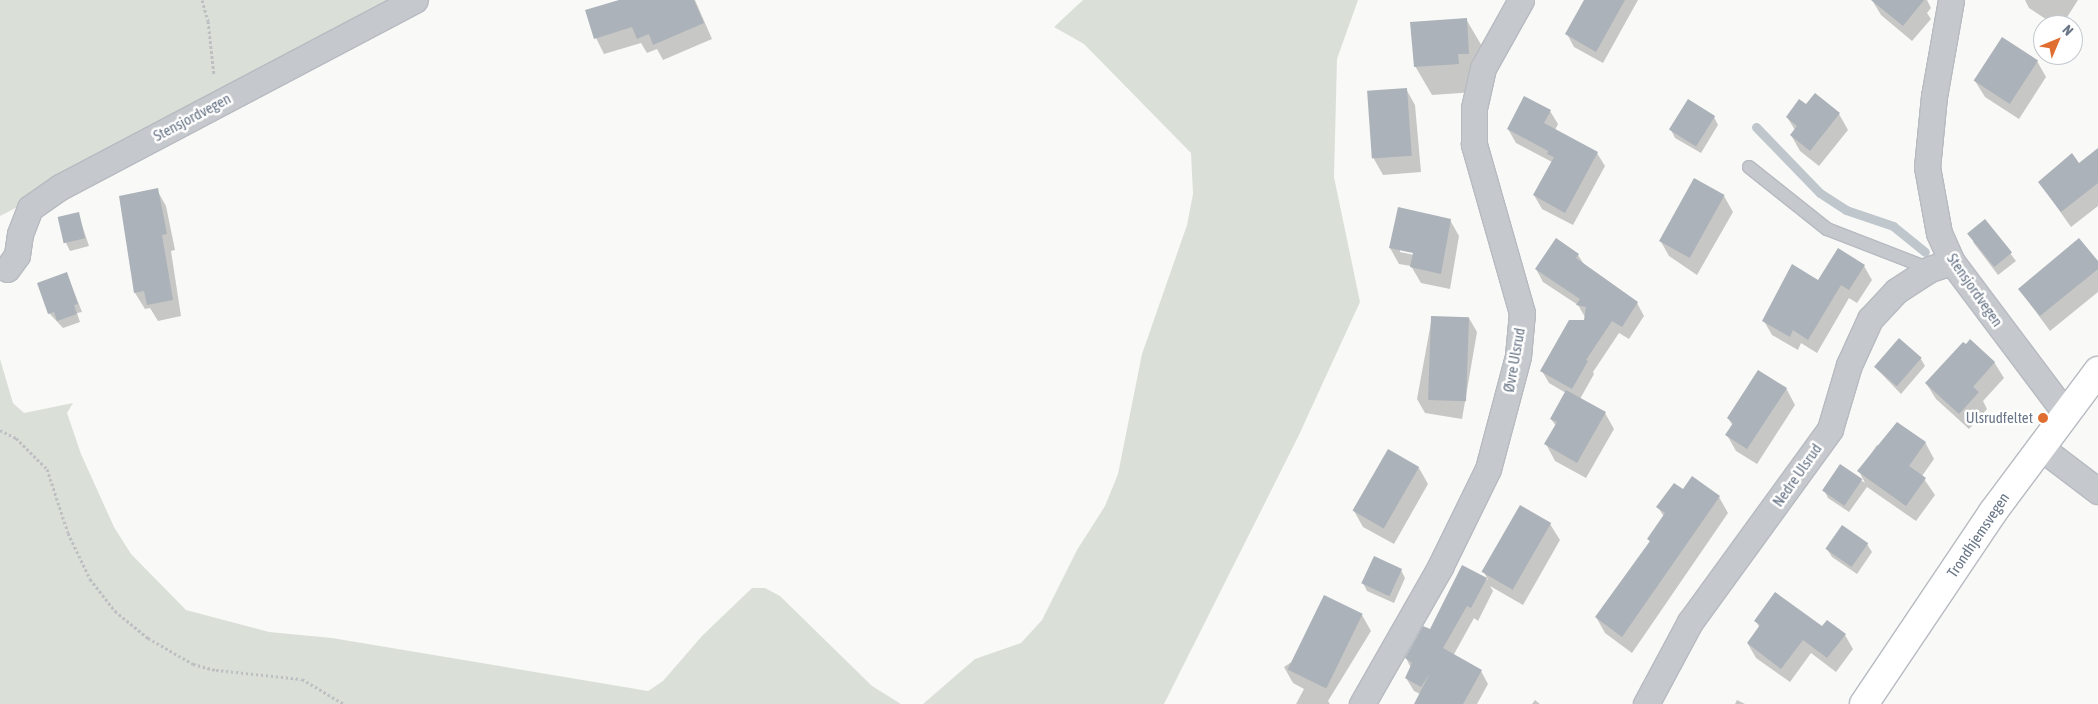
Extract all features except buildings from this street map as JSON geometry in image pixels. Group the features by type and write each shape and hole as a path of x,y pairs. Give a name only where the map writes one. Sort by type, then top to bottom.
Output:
{"main road":[{"name":"Trondhjemsvegen","path":"1864,704 2040,447 2098,371"}],"street":[{"name":"Stensjordvegen","path":"7,269 17,255 20,234 30,208 60,186 415,0"},
{"name":"Øvre Ulsrud","path":"1362,704 1440,567 1488,469 1518,356 1522,313 1474,144 1474,108 1483,68 1521,0"},
{"name":"Stensjordvegen","path":"1951,0 1934,96 1927,167 1939,233 1941,266 2066,414"},
{"name":"Nedre Ulsrud","path":"1646,704 1690,622 1830,429 1849,365 1870,319 1896,291 1941,266"},
{"path":"2040,447 2098,491"}],"lane":[{"path":"1749,167 1826,229 1941,266"}],"path":[{"path":"202,0 215,65 210,107"},
{"path":"0,430 16,438 47,469 68,533 90,579 114,611 148,638 194,664 216,670 302,679 344,704"}],"shaded area":[{"path":"0,0 423,0 200,124 165,147 93,168 0,216"},
{"path":"1083,0 1358,0 1337,59 1334,177 1360,302 1298,437 1164,704 923,704 975,659 1021,643 1042,620 1077,550 1105,506 1118,474 1142,354 1187,225 1193,194 1191,153 1084,44 1054,27"},
{"path":"0,359 13,403 24,413 73,403 67,413 81,454 114,527 131,554 186,610 269,632 332,638 648,691 663,681 702,636 752,588 765,588 780,596 872,686 901,704 0,704"}],"waterway":[{"path":"1756,127 1820,193 1846,210 1893,226 1925,252"}],"place":[{"name":"Ulsrudfeltet","path":"2043,418"}]}
